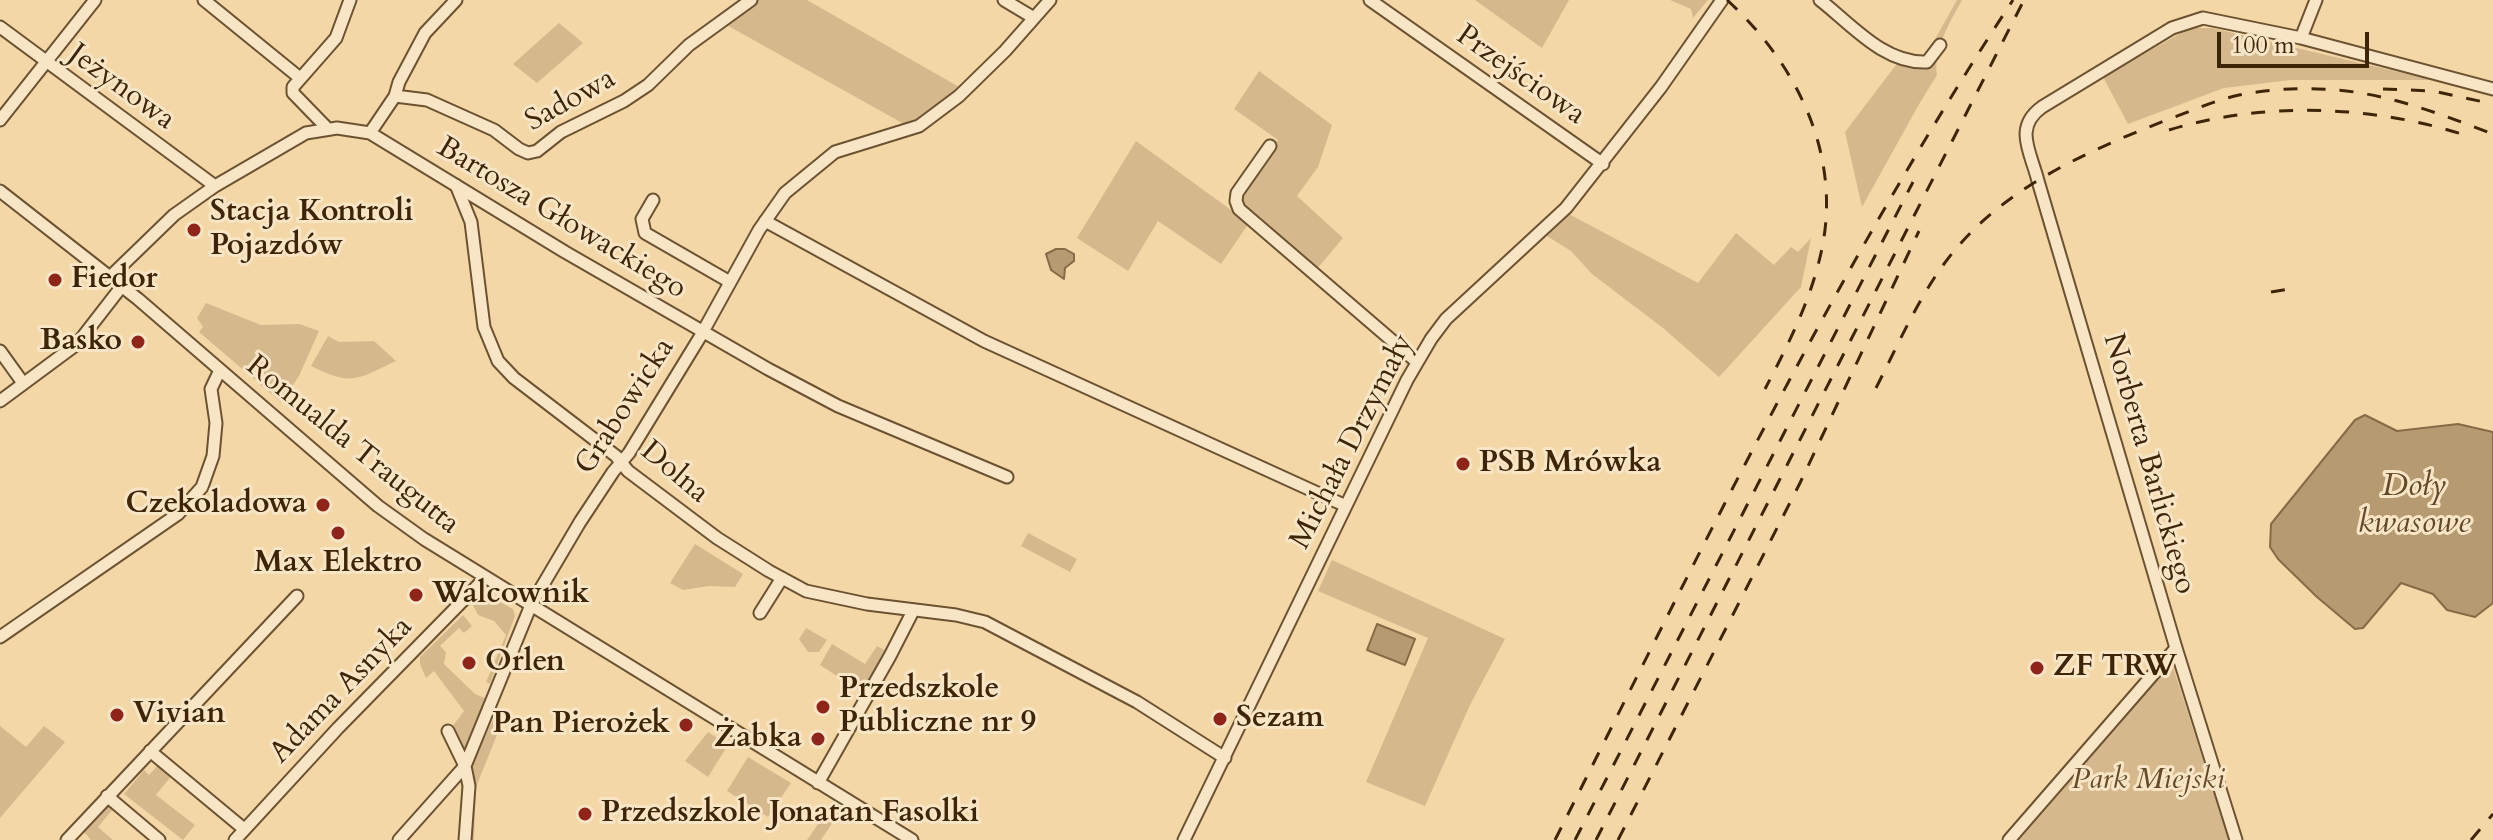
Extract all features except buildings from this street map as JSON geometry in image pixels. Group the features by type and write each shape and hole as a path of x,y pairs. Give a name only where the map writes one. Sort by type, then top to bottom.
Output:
{"street":[{"path":"0,120 95,0"},
{"path":"204,0 300,78"},
{"path":"328,129 293,93 293,87 336,38 350,0"},
{"path":"370,133 395,96 399,82 425,33 456,0"},
{"name":"Sadowa","path":"395,96 427,100 482,123 519,149 528,153 537,151 561,132 624,101 648,85 689,45 751,0"},
{"path":"1004,0 1034,18"},
{"name":"Grabowicka","path":"465,766 531,605 580,522 621,463 703,331 765,221 785,193 835,152 919,126 949,104 1005,51 1050,0"},
{"name":"Przejściowa","path":"1370,0 1603,164"},
{"name":"Michała Drzymały","path":"1184,840 1417,362 1446,319 1566,208 1603,164 1722,0"},
{"path":"1820,0 1885,53 1900,59 1912,63 1927,62 1940,45"},
{"path":"2316,0 2301,38 2493,89"},
{"name":"Norberta Barlickiego","path":"2236,840 2176,648 2025,135 2029,118 2042,107 2162,34 2191,20 2214,19 2301,38"},
{"name":"Jeżynowa","path":"0,27 215,186"},
{"name":"Bartosza Głowackiego","path":"110,277 174,215 215,186 306,133 337,128 370,133 565,252 838,406 1007,477"},
{"path":"1270,146 1237,193 1239,209 1417,362"},
{"name":"Dolna","path":"456,184 471,222 484,327 498,361 514,378 616,456 628,471 717,538 782,578 823,596 985,622 1137,702 1225,758"},
{"name":"Romualda Traugutta","path":"0,191 122,286 378,506 424,539 904,838"},
{"path":"653,200 642,219 645,233 730,282"},
{"path":"765,221 984,341 1346,506"},
{"path":"0,401 77,344 122,286"},
{"path":"0,351 23,383"},
{"path":"0,637 178,514 202,487 213,456 216,423 211,389 220,370"},
{"name":"Adama Asnyka","path":"235,840 338,728 486,577"},
{"path":"760,613 782,578"},
{"path":"67,840 297,596"},
{"path":"818,783 913,611"},
{"path":"2009,840 2176,648"},
{"path":"448,731 465,766 469,786 465,840"},
{"path":"150,751 244,829"},
{"path":"399,840 465,766"},
{"path":"107,796 159,840"}],"green space":[{"path":"757,0 807,0 959,87 923,117 904,124 723,23"},
{"path":"1475,0 1569,0 1542,48"},
{"path":"1670,0 1708,0 1693,18 1691,9"},
{"path":"1957,0 1962,0 1940,46 1937,75 1862,207 1845,132 1902,57 1925,57"},
{"path":"559,23 583,43 537,83 513,64"},
{"path":"2190,28 2212,28 2432,80 2291,80 2224,88 2128,124 2103,77"},
{"path":"1259,71 1332,125 1318,167 1297,196 1343,238 1316,270 1240,202 1241,192 1278,140 1234,109"},
{"path":"1136,141 1249,223 1221,264 1158,221 1128,271 1077,238"},
{"path":"1569,214 1698,283 1736,233 1774,265 1791,247 1798,252 1811,238 1801,287 1719,377 1663,328 1592,274 1571,251 1547,236"},
{"path":"206,303 261,325 299,324 319,331 299,376 281,402 199,332 203,327 197,318"},
{"path":"328,336 339,342 374,341 396,361 354,378 325,372 311,366"},
{"path":"1028,533 1077,559 1070,572 1021,546"},
{"path":"695,544 743,574 735,587 709,586 683,590 670,583"},
{"path":"1332,560 1505,639 1470,705 1425,806 1366,782 1428,638 1318,591"},
{"path":"485,593 513,609 515,616 490,684 486,682 506,635 494,621 478,615 473,605"},
{"path":"463,615 472,626 464,633 459,628 440,646 446,652 444,664 487,703 469,752 462,749 452,727 464,711 434,671 426,678 420,664 420,657"},
{"path":"806,628 827,640 819,652 808,652 799,639"},
{"path":"832,644 865,664 877,646 888,652 863,693 820,665"},
{"name":"Park Miejski","path":"2169,665 2173,667 2229,840 2018,840"},
{"path":"495,715 505,715 476,787 474,840 468,840 470,771"},
{"path":"0,726 26,747 44,726 65,742 0,818"},
{"path":"708,732 728,745 708,777 685,761"},
{"path":"748,757 791,783 768,817 727,791"},
{"path":"159,764 172,775 156,795 195,825 183,840 124,794 144,770 149,775"},
{"path":"106,805 113,809 98,827 113,840 91,840 84,832 94,821 91,819"},
{"path":"830,807 839,813 821,840 807,840"}],"water":[{"path":"1065,249 1074,254 1074,261 1065,268 1064,279 1051,270 1046,254"},
{"name":"Doły kwasowe","path":"2365,415 2397,431 2458,424 2493,432 2493,603 2475,617 2447,610 2433,594 2401,583 2363,628 2355,629 2317,597 2270,547 2271,524 2355,420"},
{"path":"1377,624 1415,639 1405,665 1367,650"}],"railway":[{"path":"1727,0 1752,25 1793,83 1819,147 1825,182 1826,217 1821,253 1811,289 1765,389"},
{"path":"1555,840 1716,520 1828,308 1887,204 2013,0"},
{"path":"1596,840 2024,0"},
{"path":"1876,388 1931,283 1975,228 2024,189 2078,158 2135,133 2210,103 2239,95 2307,89 2340,90 2385,98 2493,134"},
{"path":"2383,89 2433,91 2493,104"},
{"path":"2169,130 2243,114 2319,110 2395,118 2468,136"},
{"path":"1575,840 1913,182"},
{"path":"1618,840 1800,483 1919,231"},
{"path":"2271,292 2295,288"},
{"path":"2471,840 2493,814"}],"place":[{"name":"Stacja Kontroli Pojazdów","path":"194,230"},
{"name":"Fiedor","path":"55,280"},
{"name":"Basko","path":"138,342"},
{"name":"PSB Mrówka","path":"1463,464"},
{"name":"Czekoladowa","path":"323,505"},
{"name":"Max Elektro","path":"338,533"},
{"name":"Walcownik","path":"416,595"},
{"name":"Orlen","path":"469,663"},
{"name":"ZF TRW","path":"2037,668"},
{"name":"Przedszkole Publiczne nr 9","path":"823,707"},
{"name":"Vivian","path":"117,715"},
{"name":"Sezam","path":"1220,719"},
{"name":"Pan Pierożek","path":"686,725"},
{"name":"Żabka","path":"818,739"},
{"name":"Przedszkole Jonatan Fasolki","path":"585,814"}]}
